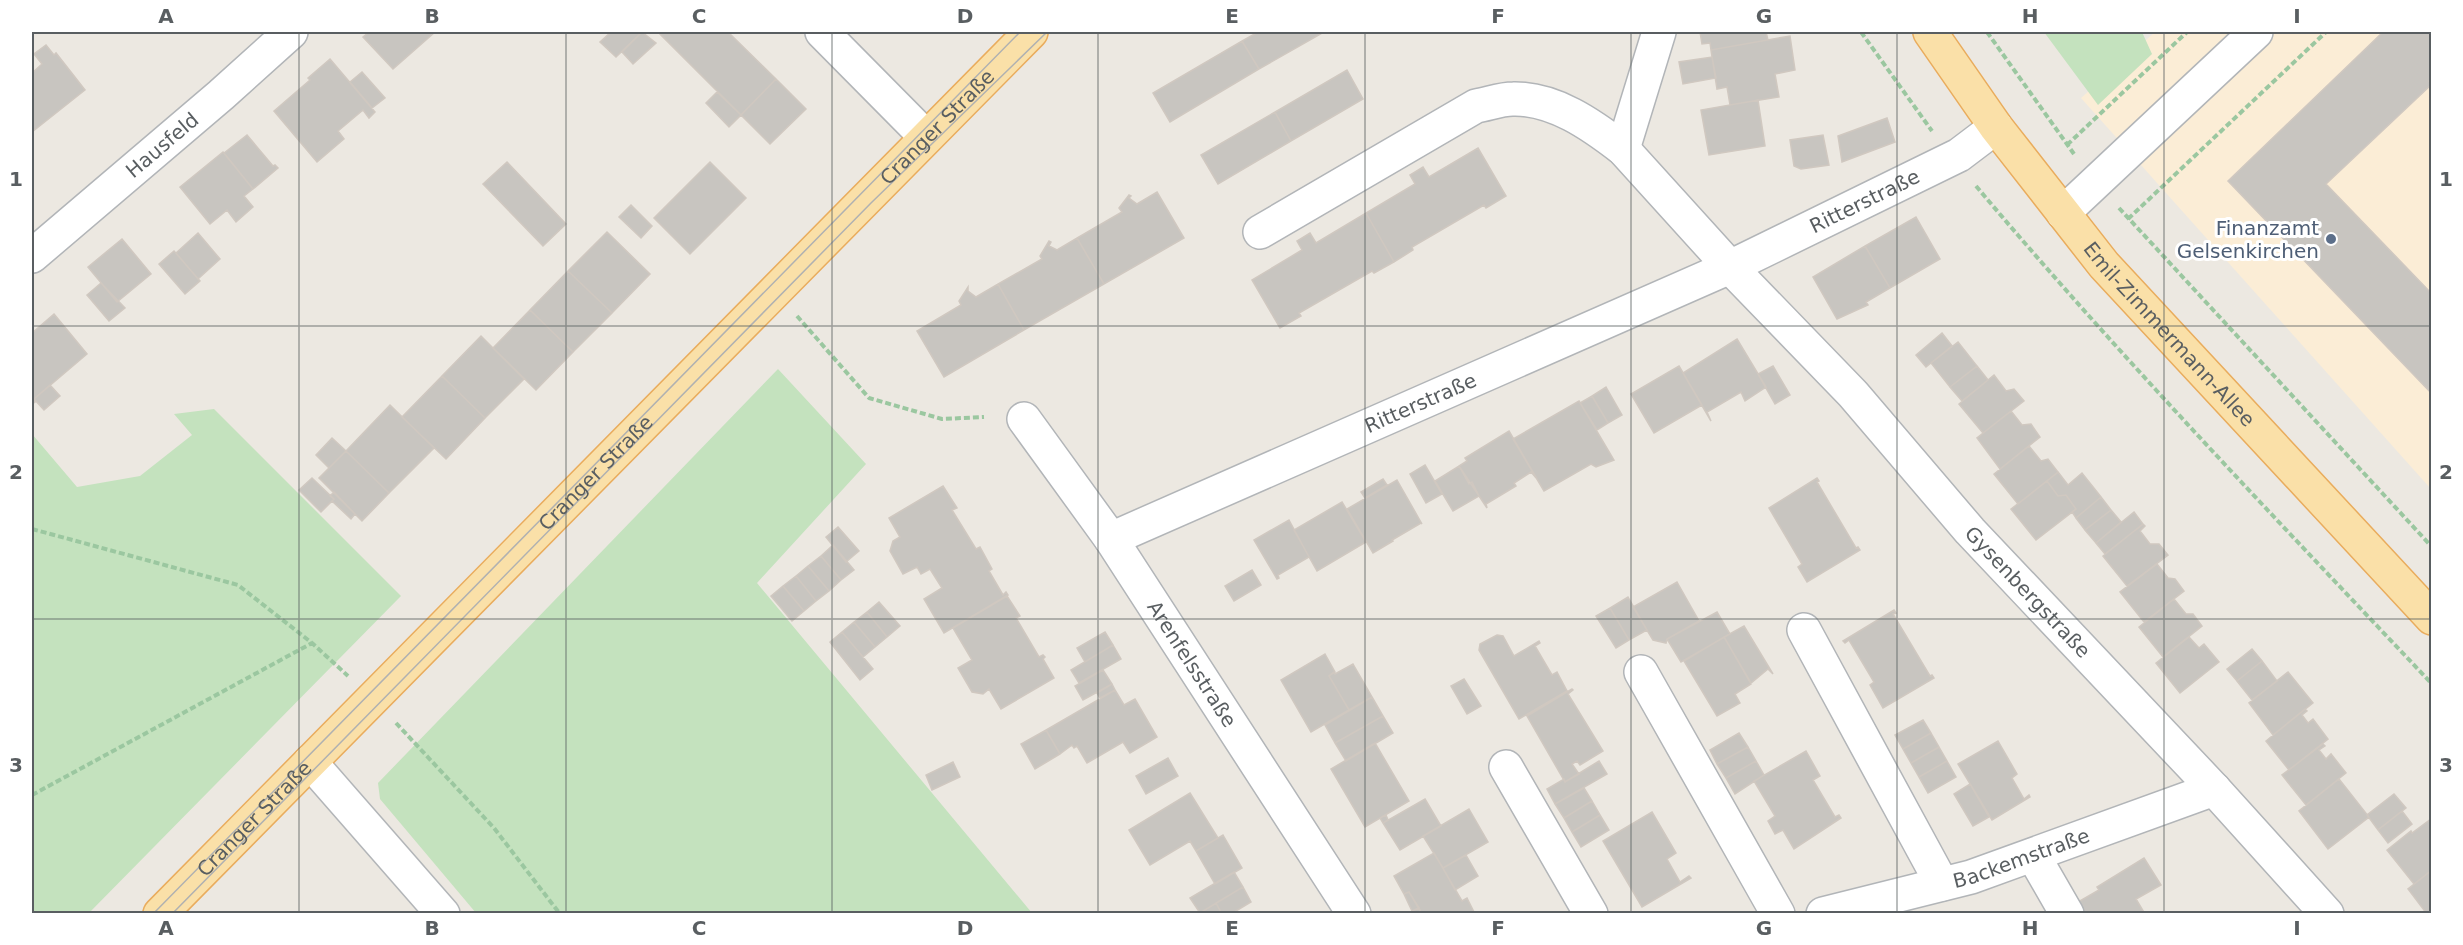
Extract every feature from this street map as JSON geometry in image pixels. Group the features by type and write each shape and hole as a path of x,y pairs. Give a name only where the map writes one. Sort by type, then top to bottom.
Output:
{"main road":[{"name":"Cranger Straße","path":"160,914 1030,32"},
{"name":"Emil-Zimmermann-Allee","path":"1930,32 1996,127 2104,264 2432,618"}],"street":[{"name":"Hausfeld","path":"32,256 221,95 291,32"},
{"path":"822,32 926,137"},
{"path":"1623,149 1659,32"},
{"path":"2063,213 2256,32"},
{"path":"1260,232 1476,106 1513,99 1553,105 1606,136 1623,149 1730,267"},
{"name":"Ritterstraße","path":"1111,539 1730,267 1952,159 1996,127"},
{"name":"Gysenbergstraße","path":"1730,267 1853,394 1970,531 2214,789 2327,914"},
{"name":"Arenfelsstraße","path":"1024,419 1111,539 1354,914"},
{"path":"1804,630 1942,884"},
{"path":"1641,672 1778,914"},
{"path":"310,762 443,914"},
{"path":"1506,767 1591,914"},
{"name":"Backemstraße","path":"1831,913 1971,877 2214,789"},
{"path":"2033,855 2067,914"}],"path":[{"path":"1862,32 1952,159 2067,292 2432,684"},
{"path":"1987,32 2067,145 2128,219 2432,547"},
{"path":"2067,145 2187,32"},
{"path":"2128,219 2326,32"},
{"path":"775,291 869,398 942,419 984,417"},
{"path":"32,529 238,585 312,643 373,699 494,828 560,914"},
{"path":"32,795 312,643"}],"shaded area":[{"path":"2155,32 2431,32 2431,489 2081,98"}],"green space":[{"path":"2044,32 2142,32 2152,54 2098,105"},
{"path":"778,369 866,464 757,583 1032,913 476,913 380,799 378,783"},
{"path":"214,409 401,596 89,913 32,913 32,434 77,487 140,476 192,435 174,414"}],"building":[{"path":"369,32 435,32 393,69 363,37"},
{"path":"611,32 642,32 616,57 600,42"},
{"path":"642,32 656,43 633,64 622,52"},
{"path":"663,32 728,32 776,79 741,115 660,34"},
{"path":"1258,32 1324,32 1259,69 1242,41"},
{"path":"1700,32 1766,32 1768,40 1711,50 1710,43 1702,44"},
{"name":"Finanzamt Gelsenkirchen","path":"2383,32 2432,32 2432,79 2429,81 2432,84 2326,184 2432,294 2432,394 2228,181"},
{"path":"1790,36 1795,70 1775,74 1779,97 1730,105 1727,87 1717,89 1711,50"},
{"path":"1242,41 1259,69 1170,122 1153,93"},
{"path":"46,45 54,55 56,53 85,90 32,132 32,73 42,64 34,54"},
{"path":"1712,57 1716,78 1683,84 1679,62"},
{"path":"330,59 375,112 369,118 363,110 338,131 344,139 317,162 274,111"},
{"path":"1347,70 1363,99 1291,141 1275,112"},
{"path":"362,72 385,98 372,108 350,82"},
{"path":"776,79 806,109 770,144 741,115"},
{"path":"717,92 741,115 729,127 706,103"},
{"path":"1758,100 1765,146 1709,155 1701,110"},
{"path":"1275,112 1291,141 1218,184 1201,155"},
{"path":"1887,118 1895,142 1842,162 1838,136"},
{"path":"247,135 273,166 278,168 253,189 224,153"},
{"path":"1823,135 1829,165 1801,169 1794,166 1790,140"},
{"path":"1478,148 1506,196 1486,208 1484,205 1412,247 1413,250 1394,262 1366,213 1415,184 1410,175 1423,167 1429,177"},
{"path":"223,152 253,189 244,196 253,207 236,222 227,210 210,224 180,187"},
{"path":"507,162 566,224 543,246 483,184"},
{"path":"710,162 746,198 690,254 654,218"},
{"path":"1157,192 1184,238 1104,284 1077,238 1122,212 1119,208 1129,195 1131,196 1129,198 1137,204"},
{"path":"631,205 652,226 641,238 619,217"},
{"path":"1366,213 1394,262 1374,273 1372,271 1299,313 1301,316 1280,328 1252,280 1302,250 1297,241 1310,233 1316,243"},
{"path":"1916,217 1940,259 1890,288 1865,246"},
{"path":"607,232 650,274 612,313 568,271"},
{"path":"198,233 220,259 198,279 176,253"},
{"path":"1077,238 1104,284 1024,330 998,284 1042,259 1040,256 1049,241 1051,242 1049,246 1057,250"},
{"path":"122,239 151,274 117,302 88,267"},
{"path":"1865,246 1890,288 1866,302 1868,305 1837,319 1813,277"},
{"path":"174,251 200,281 185,294 159,264"},
{"path":"568,271 612,313 573,352 530,310"},
{"path":"101,283 125,308 109,321 87,295"},
{"path":"998,284 1024,330 944,377 917,331 961,305 959,301 968,287 968,291 976,297"},
{"path":"530,310 573,352 536,390 493,348"},
{"path":"54,314 87,354 34,399 35,403 32,399 32,333"},
{"path":"1942,333 1952,346 1926,367 1916,355"},
{"path":"481,336 524,379 485,418 442,376"},
{"path":"1737,339 1766,387 1745,401 1741,392 1707,412 1711,421 1683,373"},
{"path":"1958,342 1977,366 1950,387 1931,363"},
{"path":"1679,366 1702,405 1654,433 1631,394"},
{"path":"1773,366 1790,395 1775,404 1758,374"},
{"path":"1977,366 1988,380 1962,401 1950,387"},
{"path":"1994,375 2006,391 2014,389 2024,401 1983,433 1959,404"},
{"path":"442,376 485,418 446,459 402,417"},
{"path":"50,385 60,396 44,410 34,399"},
{"path":"1606,387 1622,415 1608,423 1592,396"},
{"path":"1592,396 1608,423 1597,430 1580,403"},
{"path":"1579,401 1614,460 1596,467 1591,464 1544,491 1513,439"},
{"path":"390,405 434,448 389,493 346,451"},
{"path":"2011,411 2022,425 2031,424 2040,437 2000,469 1977,438"},
{"path":"1509,431 1537,479 1531,472 1514,483 1516,486 1486,504 1487,508 1459,466 1467,461 1465,458"},
{"path":"332,438 346,451 329,468 316,455"},
{"path":"2029,446 2041,461 2048,459 2058,472 2018,504 1994,474"},
{"path":"346,451 389,493 362,521 319,478"},
{"path":"1425,465 1442,494 1426,503 1410,474"},
{"path":"1459,466 1469,484 1472,482 1479,496 1453,511 1435,481"},
{"path":"2058,472 2068,485 2082,473 2101,497 2076,518 2072,512 2076,509 2066,495 2058,496 2047,481"},
{"path":"312,478 334,499 321,512 299,490"},
{"path":"1817,478 1819,481 1817,482 1856,548 1860,550 1807,582 1798,567 1802,564 1769,508"},
{"path":"1383,479 1387,485 1365,498 1361,492"},
{"path":"1397,480 1422,524 1373,553 1347,509"},
{"path":"2047,481 2058,496 2066,495 2076,509 2036,540 2011,509"},
{"path":"943,486 957,508 952,510 976,549 980,547 992,569 989,571 1003,595 1006,592 1008,595 944,633 924,599 942,588 930,569 921,574 917,567 903,574 890,551 893,541 900,537 889,518"},
{"path":"334,492 355,514 351,519 332,501 334,499 330,496"},
{"path":"2101,497 2111,510 2085,530 2076,518"},
{"path":"1342,502 1366,542 1317,571 1294,530"},
{"path":"2111,510 2121,522 2096,543 2085,530"},
{"path":"2134,512 2143,524 2105,554 2096,543"},
{"path":"1289,520 1309,557 1278,575 1277,579 1254,540"},
{"path":"2143,524 2145,526 2140,531 2150,544 2159,544 2168,555 2127,586 2103,556"},
{"path":"838,527 859,551 846,562 826,537"},
{"path":"833,545 854,570 841,580 821,556"},
{"path":"821,556 841,580 829,591 808,566"},
{"path":"2157,564 2168,578 2175,579 2184,591 2144,622 2120,592"},
{"path":"808,566 829,591 816,601 796,576"},
{"path":"1252,570 1261,585 1234,601 1225,586"},
{"path":"796,576 816,601 804,611 783,586"},
{"path":"1677,582 1699,621 1667,639 1666,643 1653,640 1633,607"},
{"path":"783,586 804,611 792,621 771,596"},
{"path":"1007,596 1020,616 1016,618 1039,657 1043,655 1045,657 1043,659 1054,678 1001,709 989,689 983,694 972,692 958,668 972,660 953,628"},
{"path":"1628,597 1647,630 1629,640 1610,608"},
{"path":"2174,599 2186,614 2193,614 2202,626 2163,657 2139,627"},
{"path":"879,602 900,626 887,637 867,612"},
{"path":"1610,608 1629,640 1616,648 1596,616"},
{"path":"1894,610 1896,613 1893,614 1930,676 1934,678 1883,708 1870,685 1874,682 1849,640 1845,643 1843,641"},
{"path":"867,612 887,637 875,647 854,622"},
{"path":"1717,612 1730,634 1681,662 1667,639"},
{"path":"854,622 875,647 863,657 842,632"},
{"path":"1744,626 1773,674 1768,669 1751,683 1724,637"},
{"path":"842,632 873,669 860,680 830,642"},
{"path":"1105,632 1113,645 1085,662 1077,648"},
{"path":"1497,635 1503,636 1514,656 1539,641 1540,643 1535,646 1552,675 1557,672 1567,691 1519,719 1479,650 1480,644"},
{"path":"1724,637 1751,684 1735,694 1740,703 1717,716 1684,661"},
{"path":"2189,637 2199,648 2204,644 2219,662 2180,693 2156,663"},
{"path":"1113,645 1121,659 1079,683 1071,670"},
{"path":"2252,649 2262,661 2237,681 2227,669"},
{"path":"1325,654 1335,672 1329,676 1349,710 1311,732 1281,680"},
{"path":"2262,661 2277,681 2252,700 2237,681"},
{"path":"1353,664 1372,697 1349,710 1329,676"},
{"path":"1103,670 1112,684 1083,700 1075,686"},
{"path":"2288,672 2313,703 2273,735 2249,703"},
{"path":"1464,679 1481,706 1467,714 1451,686"},
{"path":"1112,684 1115,690 1100,698 1097,693"},
{"path":"1572,689 1568,694 1603,751 1580,765 1577,761 1572,764 1579,774 1565,782 1527,716"},
{"path":"1115,690 1124,705 1135,699 1157,737 1130,753 1123,742 1087,763 1077,746 1074,748 1072,745 1060,754 1046,730"},
{"path":"1372,697 1383,716 1335,743 1325,725"},
{"path":"2305,709 2307,711 2302,715 2308,723 2313,719 2328,739 2289,770 2266,741"},
{"path":"1383,716 1393,733 1346,761 1335,743"},
{"path":"1923,720 1931,733 1903,749 1895,735"},
{"path":"1046,730 1060,754 1035,769 1021,744"},
{"path":"1739,733 1748,747 1717,764 1710,750"},
{"path":"1931,733 1939,747 1911,763 1903,749"},
{"path":"1998,741 2017,774 2012,778 2024,799 2029,795 2030,797 1992,820 1958,764"},
{"path":"1375,743 1409,801 1365,827 1331,769"},
{"path":"2323,744 2325,746 2319,750 2326,759 2331,754 2346,773 2306,805 2282,775"},
{"path":"1748,747 1756,761 1726,778 1717,764"},
{"path":"1939,747 1947,761 1919,777 1911,763"},
{"path":"1806,751 1820,776 1813,780 1835,817 1839,815 1841,818 1794,849 1783,830 1775,834 1768,821 1775,816 1754,781"},
{"path":"1168,758 1178,776 1146,794 1136,776"},
{"path":"1599,761 1607,774 1555,804 1547,789 1564,779 1565,782"},
{"path":"1756,761 1764,775 1735,794 1726,778"},
{"path":"1947,761 1956,777 1928,793 1919,777"},
{"path":"953,762 960,777 932,790 926,775"},
{"path":"2339,779 2369,817 2328,849 2299,811"},
{"path":"1970,784 1989,817 1973,826 1954,794"},
{"path":"1584,788 1592,801 1564,818 1555,804"},
{"path":"1190,793 1218,838 1196,851 1190,841 1150,865 1129,830"},
{"path":"2394,794 2406,808 2378,830 2367,815"},
{"path":"1425,799 1441,826 1400,850 1383,823"},
{"path":"1592,801 1600,815 1572,832 1564,818"},
{"path":"1469,809 1488,842 1443,868 1423,836"},
{"path":"2402,811 2412,824 2388,843 2378,830"},
{"path":"1652,812 1676,853 1667,859 1680,882 1689,876 1691,878 1642,907 1603,841"},
{"path":"1386,815 1388,820 1383,823 1380,818"},
{"path":"1600,815 1609,830 1581,847 1572,832"},
{"path":"2431,819 2432,870 2414,884 2387,850"},
{"path":"1223,835 1242,868 1215,884 1196,851"},
{"path":"1434,853 1462,901 1467,898 1475,914 1422,914 1409,892 1404,894 1394,876"},
{"path":"1466,855 1478,876 1455,890 1443,868"},
{"path":"2144,858 2161,885 2136,899 2145,914 2085,914 2078,902 2099,890 2097,887"},
{"path":"2432,870 2432,914 2427,914 2408,889"},
{"path":"1234,872 1243,887 1200,913 1190,898"},
{"path":"1243,887 1251,902 1231,914 1222,914 1216,903"},
{"path":"1403,892 1404,894 1409,892 1419,908 1412,911"},
{"path":"1216,903 1222,914 1200,914 1200,913"},
{"path":"1419,908 1422,914 1410,914 1412,911"}],"tram line":[{"path":"153,914 1020,32"},
{"path":"172,914 871,203 1047,32"}],"place":[{"name":"Finanzamt Gelsenkirchen","path":"2331,239"}]}
